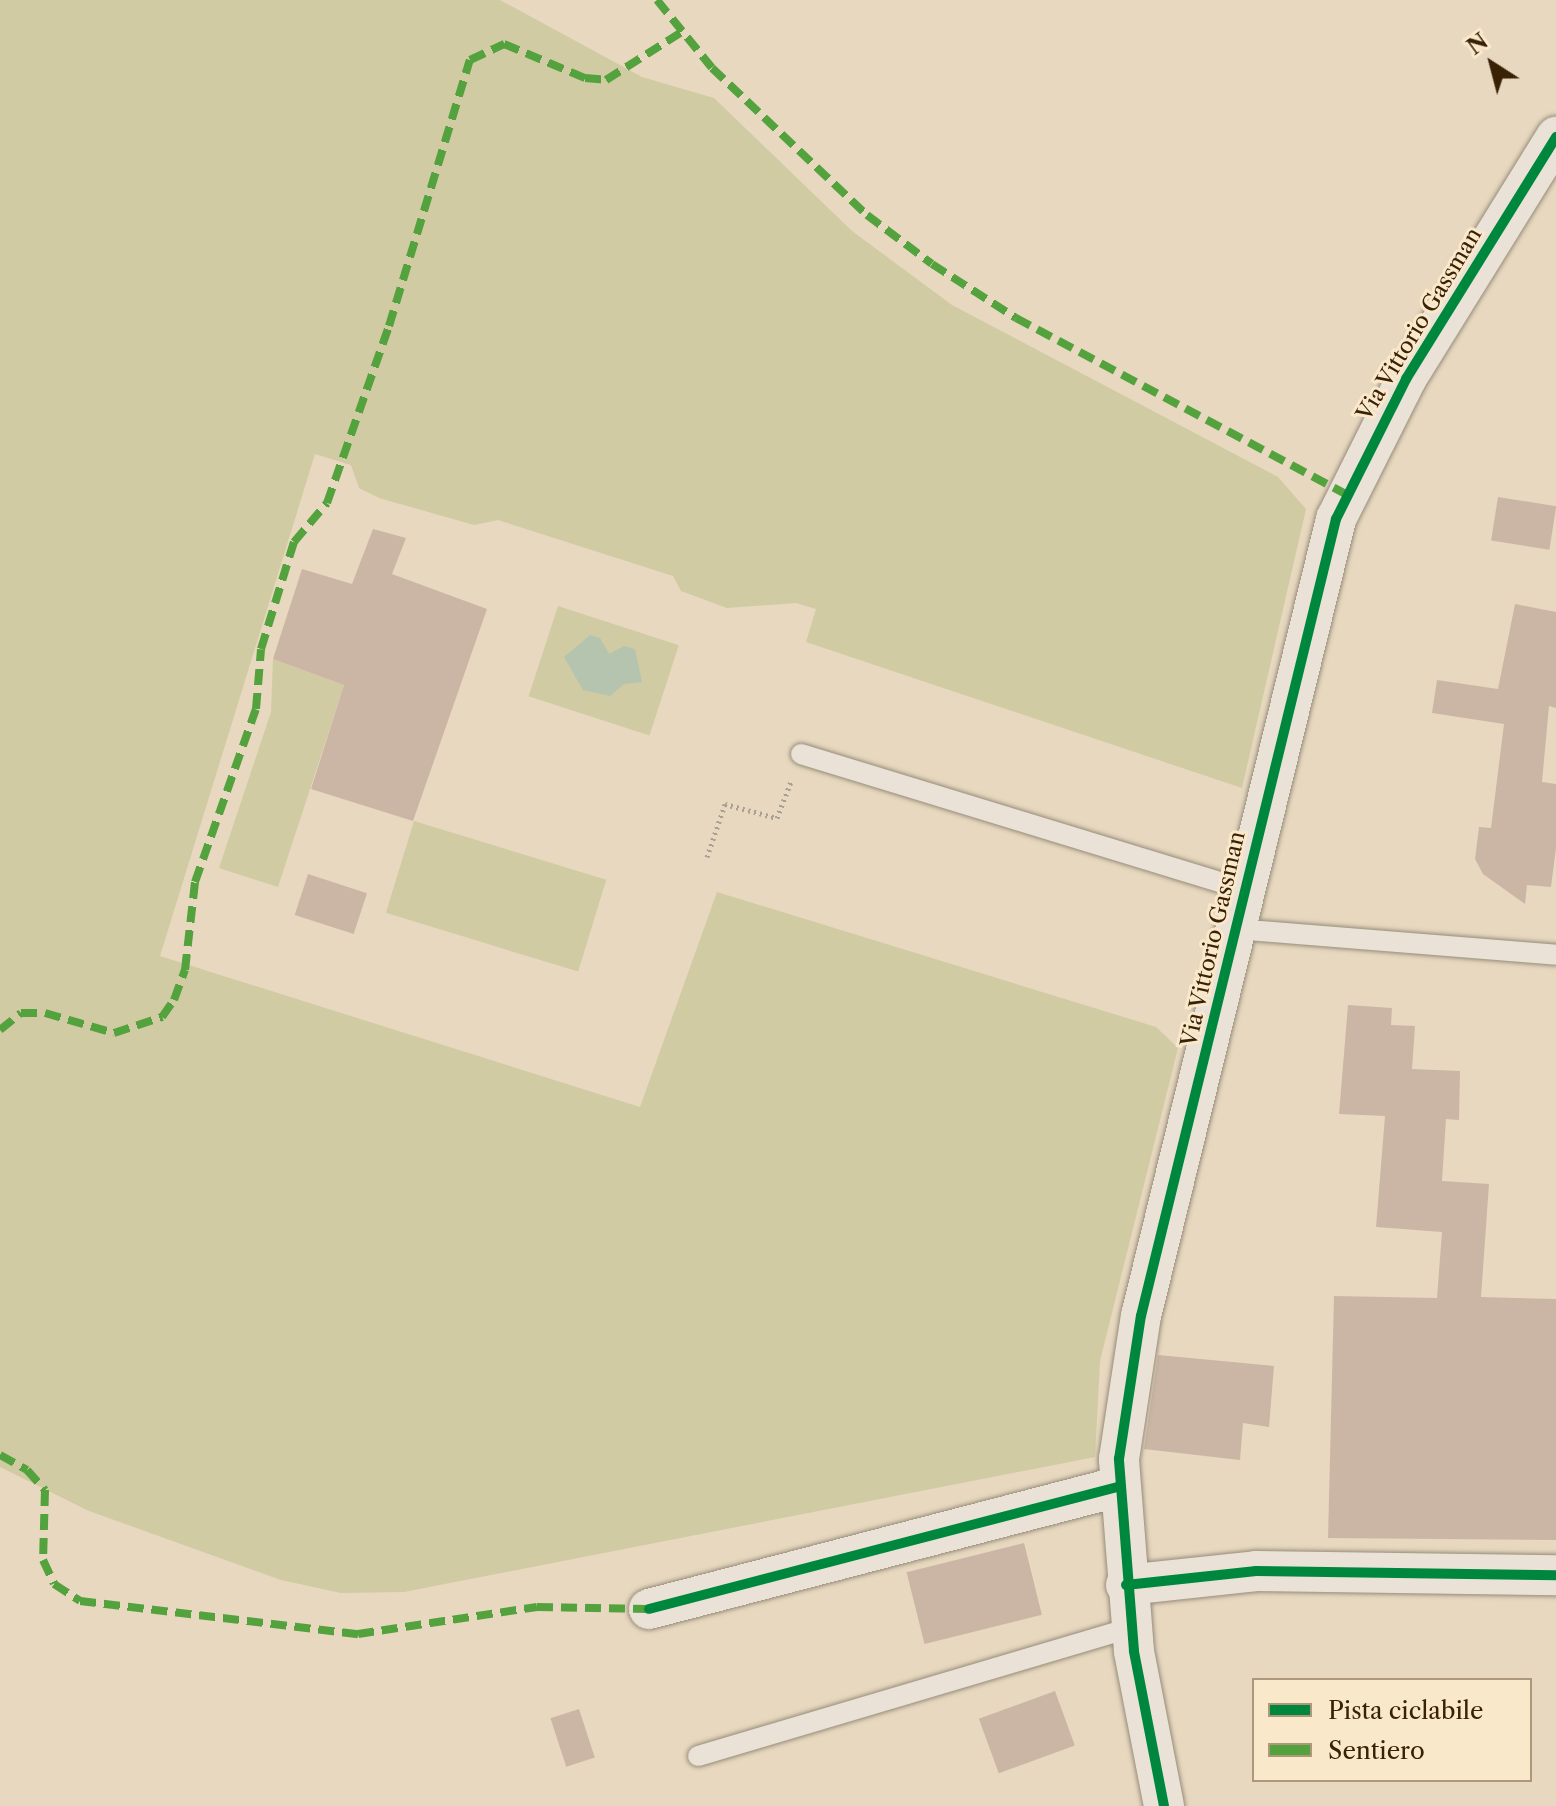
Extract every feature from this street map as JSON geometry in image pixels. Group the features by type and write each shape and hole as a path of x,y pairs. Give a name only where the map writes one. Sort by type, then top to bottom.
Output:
{"street":[{"name":"Via Vittorio Gassman","path":"1164,1806 1126,1585 1120,1486 1128,1372 1336,519 1406,379 1556,137"},
{"path":"649,1609 1120,1486"},
{"path":"1126,1585 1256,1571 1556,1575"}],"lane":[{"path":"801,754 1246,890"},
{"path":"1236,929 1556,955"},
{"path":"698,1756 1131,1628"}],"path":[{"path":"707,857 725,804 777,818 801,754"}],"shaded area":[{"path":"0,0 500,0 642,77 714,98 852,231 952,305 1278,477 1306,509 1242,788 806,642 816,609 796,603 727,608 681,591 673,576 498,520 474,525 379,498 359,488 351,465 315,454 160,956 640,1107 717,892 1156,1027 1178,1048 1100,1361 1095,1457 404,1592 341,1593 281,1580 89,1511 0,1467"},
{"path":"558,606 679,645 649,736 529,696"},
{"path":"590,635 600,638 609,654 624,646 635,649 642,682 624,684 610,696 583,690 564,657"},
{"path":"273,659 344,685 278,887 219,868 271,712"},
{"path":"414,821 606,880 578,972 386,913"}],"building":[{"path":"1498,497 1556,506 1549,550 1491,540"},
{"path":"373,529 406,538 392,574 487,609 413,821 311,789 344,685 273,659 302,569 352,584"},
{"path":"1515,604 1556,612 1556,708 1549,706 1542,782 1556,784 1556,848 1551,887 1527,885 1525,904 1483,874 1475,859 1479,827 1491,828 1504,724 1432,713 1437,680 1498,689"},
{"path":"308,874 367,893 354,934 295,915"},
{"path":"1348,1005 1392,1008 1391,1025 1415,1026 1412,1069 1460,1071 1459,1120 1446,1119 1442,1181 1489,1184 1481,1297 1556,1299 1556,1540 1328,1538 1334,1296 1437,1298 1442,1232 1376,1227 1385,1116 1339,1114"},
{"path":"1158,1355 1274,1366 1269,1427 1243,1423 1240,1460 1144,1449"},
{"path":"1024,1543 1042,1615 924,1644 907,1572"},
{"path":"1055,1691 1075,1746 999,1773 979,1719"},
{"path":"579,1709 595,1758 566,1767 550,1718"}],"marked path":[{"path":"657,0 712,68 867,215 932,264 1016,318 1347,495"},
{"path":"0,1030 21,1013 45,1013 114,1033 162,1017 174,1000 185,970 195,882 256,709 261,649 294,542 327,503 389,326 470,60 504,44 585,78 606,80 680,33"},
{"path":"0,1455 27,1470 45,1490 43,1560 54,1584 80,1601 358,1634 537,1607 649,1609"}],"cycle path":[{"path":"1164,1806 1134,1651 1119,1459 1141,1316 1336,519 1406,379 1556,137"},
{"path":"649,1609 1120,1486"},
{"path":"1126,1585 1256,1571 1556,1575"}]}
